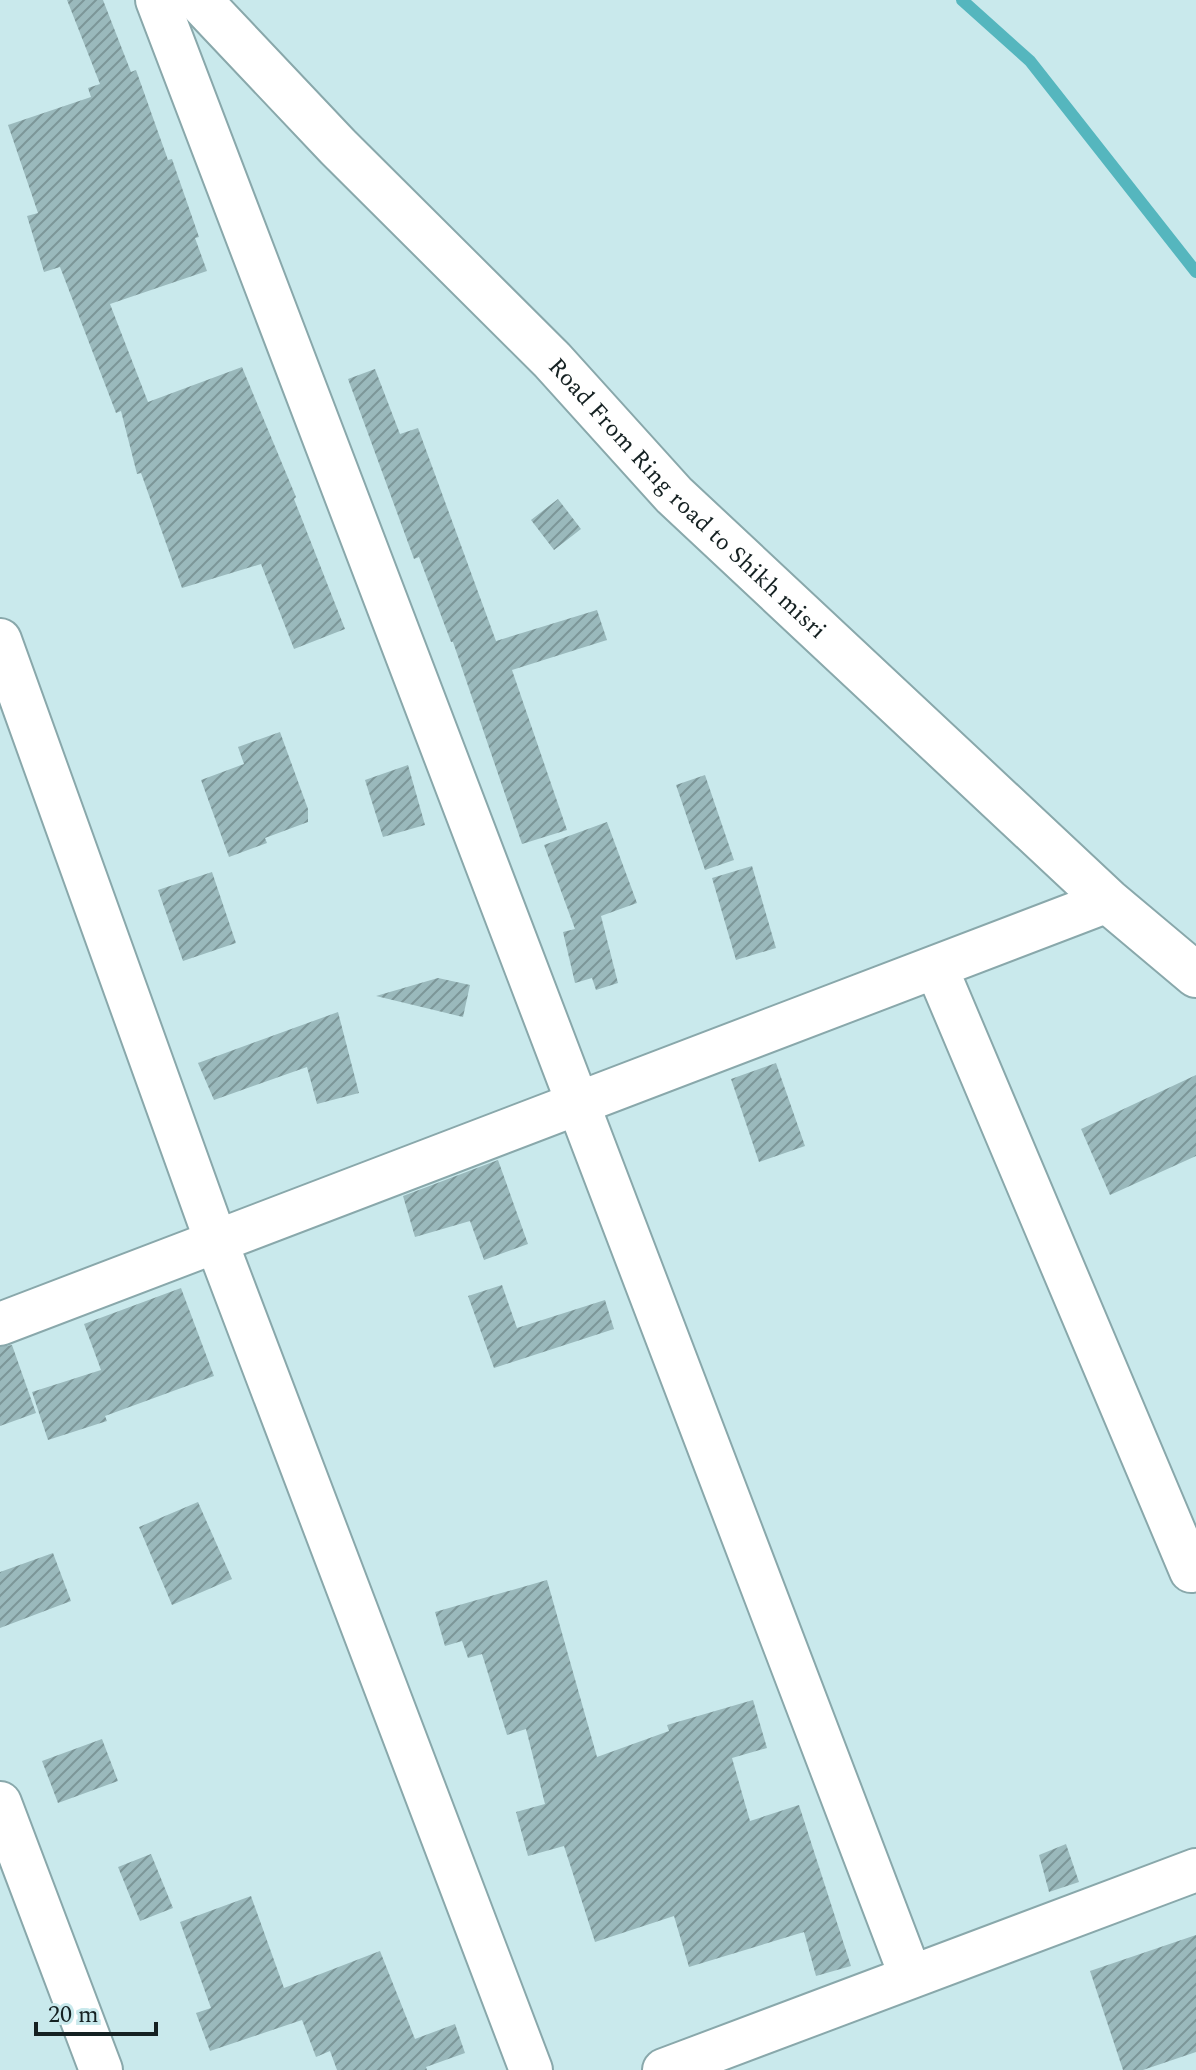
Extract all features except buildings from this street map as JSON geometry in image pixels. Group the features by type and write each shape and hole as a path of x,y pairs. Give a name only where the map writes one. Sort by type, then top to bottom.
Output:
{"street":[{"path":"157,0 911,1977"},
{"name":"Road From Ring road to Shikh misri","path":"199,0 338,147 552,360 674,495 1108,901 1196,975"},
{"path":"0,640 216,1241 531,2070"},
{"path":"0,1324 1108,901"},
{"path":"936,967 1191,1571"},
{"path":"0,1803 101,2070"},
{"path":"664,2070 1196,1870"}],"waterway":[{"path":"962,0 1030,61 1196,272"}]}
